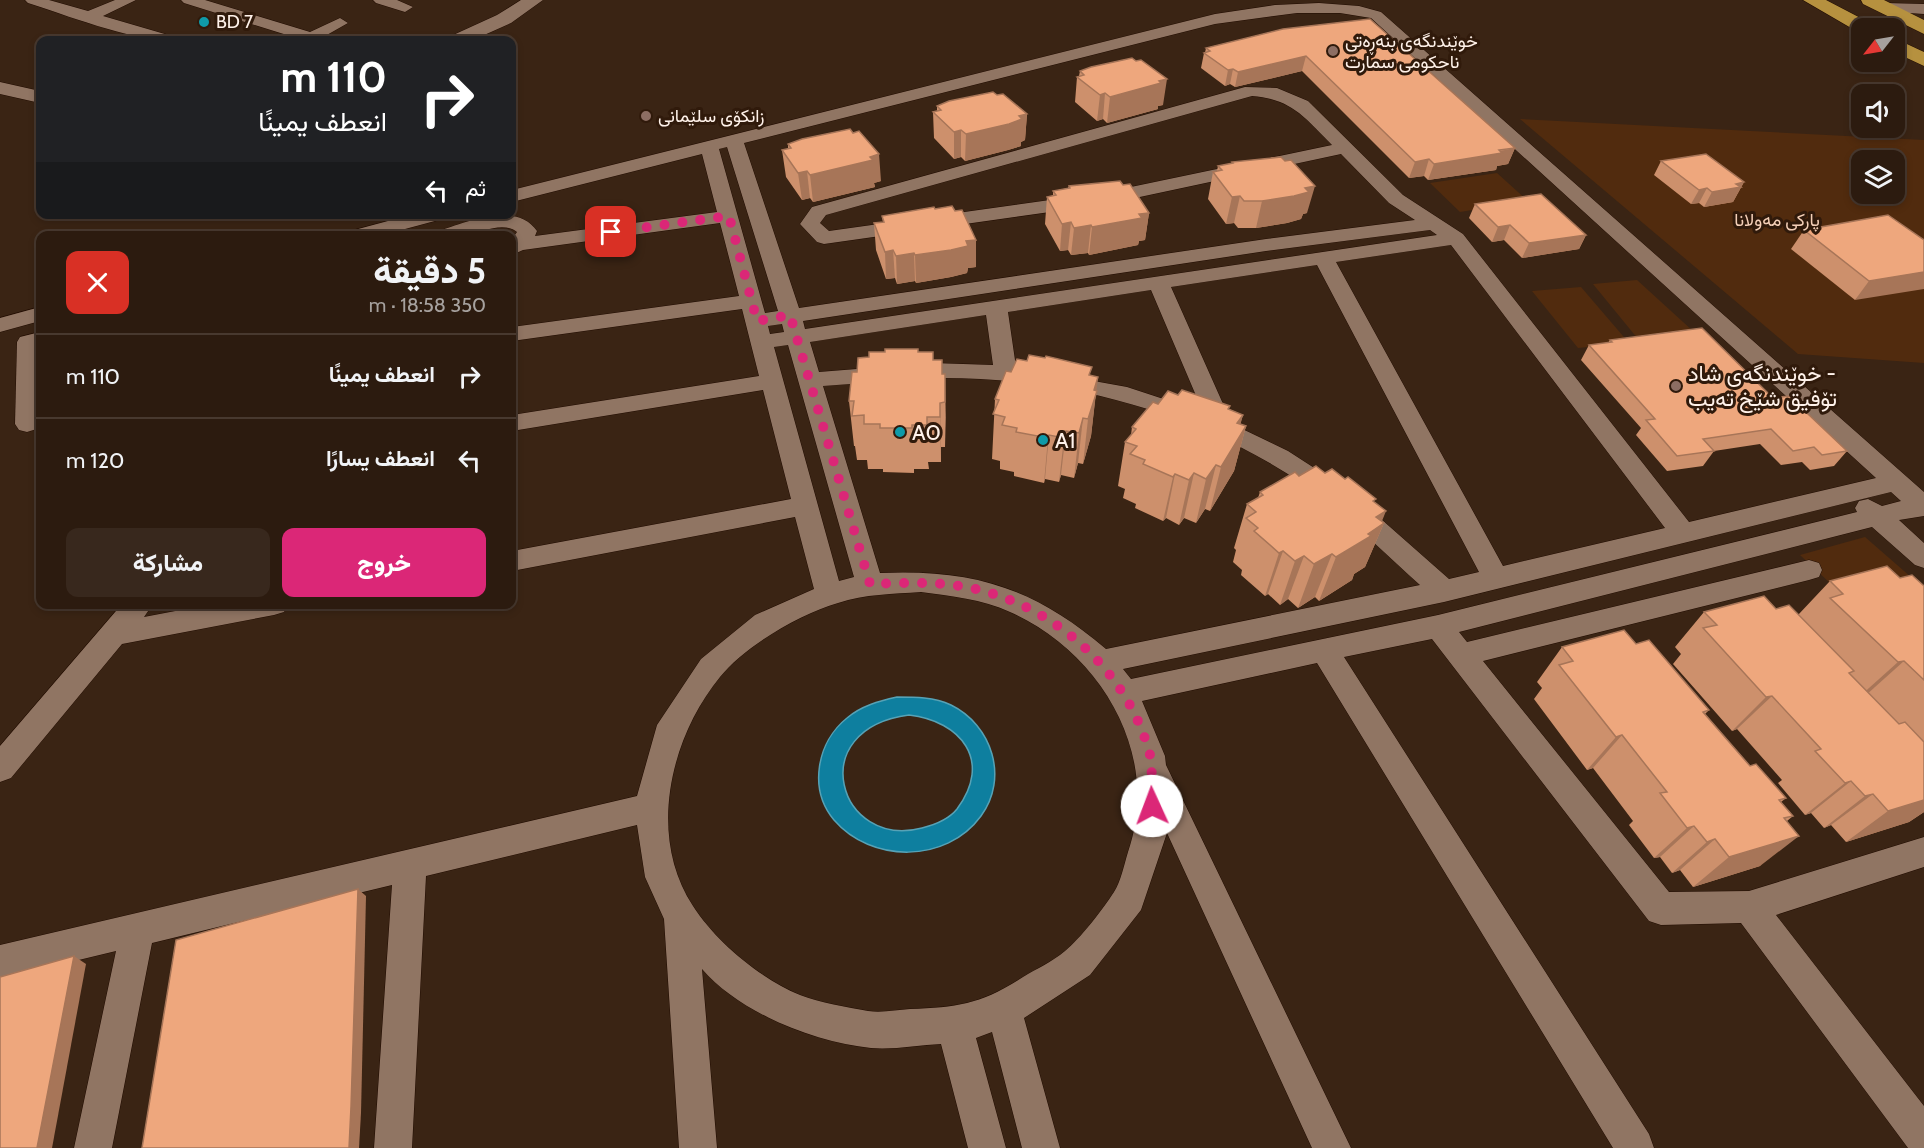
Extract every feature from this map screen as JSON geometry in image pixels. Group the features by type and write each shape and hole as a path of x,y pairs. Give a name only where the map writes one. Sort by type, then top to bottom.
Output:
{"highway":[{"path":"1812,0 1851,21"},
{"path":"1877,4 1924,28"},
{"path":"1905,50 1924,60"}],"street":[{"path":"33,0 155,36"},
{"path":"87,17 128,0"},
{"path":"189,0 214,3 305,36"},
{"path":"381,0 405,7"},
{"path":"467,36 504,19 534,0"},
{"path":"516,195 1215,19 1318,2 1358,6 1377,15 1923,506"},
{"path":"1877,4 1924,9"},
{"path":"315,36 340,23"},
{"path":"258,36 277,27"},
{"path":"0,88 36,96"},
{"path":"1344,148 1107,198 824,238 810,224 819,211 1251,91 1277,93 1302,105 1396,199 1456,238 1683,533"},
{"path":"734,140 793,326 870,584"},
{"path":"709,146 829,594"},
{"path":"719,180 745,176"},
{"path":"516,247 729,216"},
{"path":"373,231 420,219"},
{"path":"463,231 503,221 515,222 524,225 527,231 525,238 516,245"},
{"path":"793,326 1266,245 1433,224"},
{"path":"516,334 757,321 793,326 996,308 1456,238"},
{"path":"1266,245 1279,266"},
{"path":"1324,258 1496,578"},
{"path":"1159,284 1222,427"},
{"path":"996,308 1006,373"},
{"path":"0,325 36,315"},
{"path":"36,340 28,342 27,424 36,421"},
{"path":"808,380 893,373 1006,373 1124,395 1222,427 1312,478 1351,508 1444,591"},
{"path":"516,422 772,381"},
{"path":"1101,662 1444,591 1896,482"},
{"path":"1851,493 1924,558"},
{"path":"516,560 806,506"},
{"path":"1124,693 1438,626 1923,506"},
{"path":"1461,655 1809,570"},
{"path":"921,582 972,588 1010,601 1064,629 1101,662 1124,693 1150,756 1153,827 1129,899 1078,963 1004,1010 954,1025 872,1030 794,1012 728,972 681,918 662,877 653,835 653,793 672,725 711,667 765,622 829,594 870,584 921,582"},
{"path":"0,768 136,609"},
{"path":"113,634 247,609"},
{"path":"1438,626 1661,909 1749,907 1924,852"},
{"path":"1325,651 1635,1148"},
{"path":"1150,763 1332,1148"},
{"path":"0,962 653,807"},
{"path":"393,1148 410,864"},
{"path":"1749,907 1924,1137"},
{"path":"681,918 698,1148"},
{"path":"93,1148 138,928"},
{"path":"1004,1010 1041,1148"},
{"path":"954,1025 987,1148"}],"green space":[{"name":"پارکی مەولانا","path":"1520,119 1924,140 1924,363 1798,354"},
{"path":"1497,173 1528,201 1460,212 1430,183"},
{"path":"1637,280 1694,332 1638,339 1593,284"},
{"path":"1581,287 1629,343 1578,348 1532,291"},
{"path":"1865,537 1912,578 1846,598 1800,555"}],"water":[{"path":"897,697 938,700 951,705 977,725 992,754 995,769 994,785 981,816 966,832 948,843 929,850 908,852 888,850 868,844 850,834 834,820 821,794 819,780 823,753 837,728 858,710 870,704","holes":["909,715 944,725 966,746 971,760 972,775 967,791 954,813 927,827 893,830 870,822 853,806 844,785 844,763 854,742 875,725"]}],"building":[{"path":"1370,19 1515,148 1499,150 1502,153 1434,164 1429,159 1415,162 1306,56 1238,72 1233,69 1228,70 1204,53 1210,51 1206,48 1283,29"},
{"path":"1132,58 1136,61 1141,60 1167,79 1159,81 1161,83 1110,97 1105,93 1100,95 1077,77 1084,75 1080,71 1091,67"},
{"path":"993,92 997,95 1003,94 1027,114 1019,116 1022,119 1009,124 966,134 961,130 954,132 933,112 941,110 937,106 949,101"},
{"path":"850,129 853,133 859,131 879,154 870,157 873,160 810,175 807,171 798,173 782,150 791,148 788,144 802,139"},
{"path":"1706,154 1744,182 1736,184 1741,187 1712,192 1707,188 1699,190 1661,161"},
{"path":"1281,157 1285,161 1291,160 1315,186 1305,188 1309,192 1262,201 1244,201 1240,196 1232,197 1213,172 1222,170 1218,166 1232,162"},
{"path":"1120,181 1123,185 1130,184 1149,213 1139,214 1142,218 1074,228 1071,222 1062,224 1047,197 1056,195 1053,191 1070,188 1069,186"},
{"path":"1541,194 1586,235 1529,243 1510,225 1498,227 1475,204"},
{"path":"952,206 955,211 962,210 976,240 966,241 968,246 915,255 914,253 896,256 893,250 885,252 874,223 884,222 882,216"},
{"path":"1888,215 1924,240 1924,272 1869,281 1804,230"},
{"path":"1702,328 1773,398 1789,396 1847,451 1822,455 1814,447 1793,451 1771,429 1703,439 1714,451 1677,456 1646,420 1655,419 1589,345 1612,342 1610,340"},
{"path":"885,349 918,349 918,352 933,352 933,360 942,360 942,374 945,374 945,402 940,403 940,417 927,417 927,425 912,425 912,428 880,428 880,424 864,424 864,415 852,416 854,401 849,401 852,372 857,372 858,358 869,357 869,352 885,352"},
{"path":"1029,355 1045,358 1046,356 1092,367 1089,375 1098,377 1094,390 1097,391 1088,419 1083,418 1079,433 1066,431 1064,438 1049,435 1048,438 1016,432 1017,428 1002,425 1005,417 993,414 999,400 995,399 1006,371 1011,372 1017,359 1027,361"},
{"path":"1182,390 1230,406 1228,409 1243,415 1237,423 1246,426 1221,467 1216,465 1206,479 1194,473 1189,480 1175,474 1173,477 1143,464 1145,460 1130,454 1137,446 1125,442 1136,429 1132,427 1153,402 1158,404 1168,391 1178,395"},
{"path":"1316,466 1325,473 1332,469 1345,479 1348,477 1376,499 1373,501 1386,511 1376,517 1384,523 1368,534 1371,536 1336,557 1332,554 1314,564 1304,556 1295,561 1283,551 1279,553 1254,531 1258,528 1246,518 1256,512 1247,504 1263,495 1260,492 1295,472 1299,476"},
{"path":"1887,566 1900,578 1912,575 1924,586 1924,680 1904,661 1898,662 1830,598 1843,594 1830,581"},
{"path":"1764,596 1776,609 1789,605 1854,671 1849,673 1899,724 1905,722 1924,742 1924,800 1888,811 1873,794 1865,796 1851,781 1845,783 1815,751 1821,749 1772,696 1766,697 1703,628 1717,625 1704,612"},
{"path":"1624,630 1636,644 1649,640 1709,710 1703,712 1750,766 1756,764 1786,798 1779,800 1793,816 1784,818 1799,836 1729,857 1715,839 1707,842 1694,826 1687,828 1660,793 1667,792 1622,735 1616,737 1559,665 1573,661 1562,647"},
{"path":"358,889 349,1148 142,1148 176,940"},
{"path":"74,956 37,1148 0,1148 0,977"}],"place":[{"name":"BD 7","path":"204,22"},
{"name":"خوێندنگەی بنەڕەتی ناحکومی سمارت","path":"1333,51"},
{"name":"زانکۆی سلێمانی","path":"646,116"},
{"name":"خوێندنگەی شاد - تۆفیق شێخ تەیب","path":"1676,386"},
{"name":"A0","path":"900,432"},
{"name":"A1","path":"1043,440"}],"route":[{"path":"611,232 729,216 757,321 790,315 870,584 921,582 972,588 1020,604 1064,629 1101,662 1124,693 1150,756 1152,806"}]}
